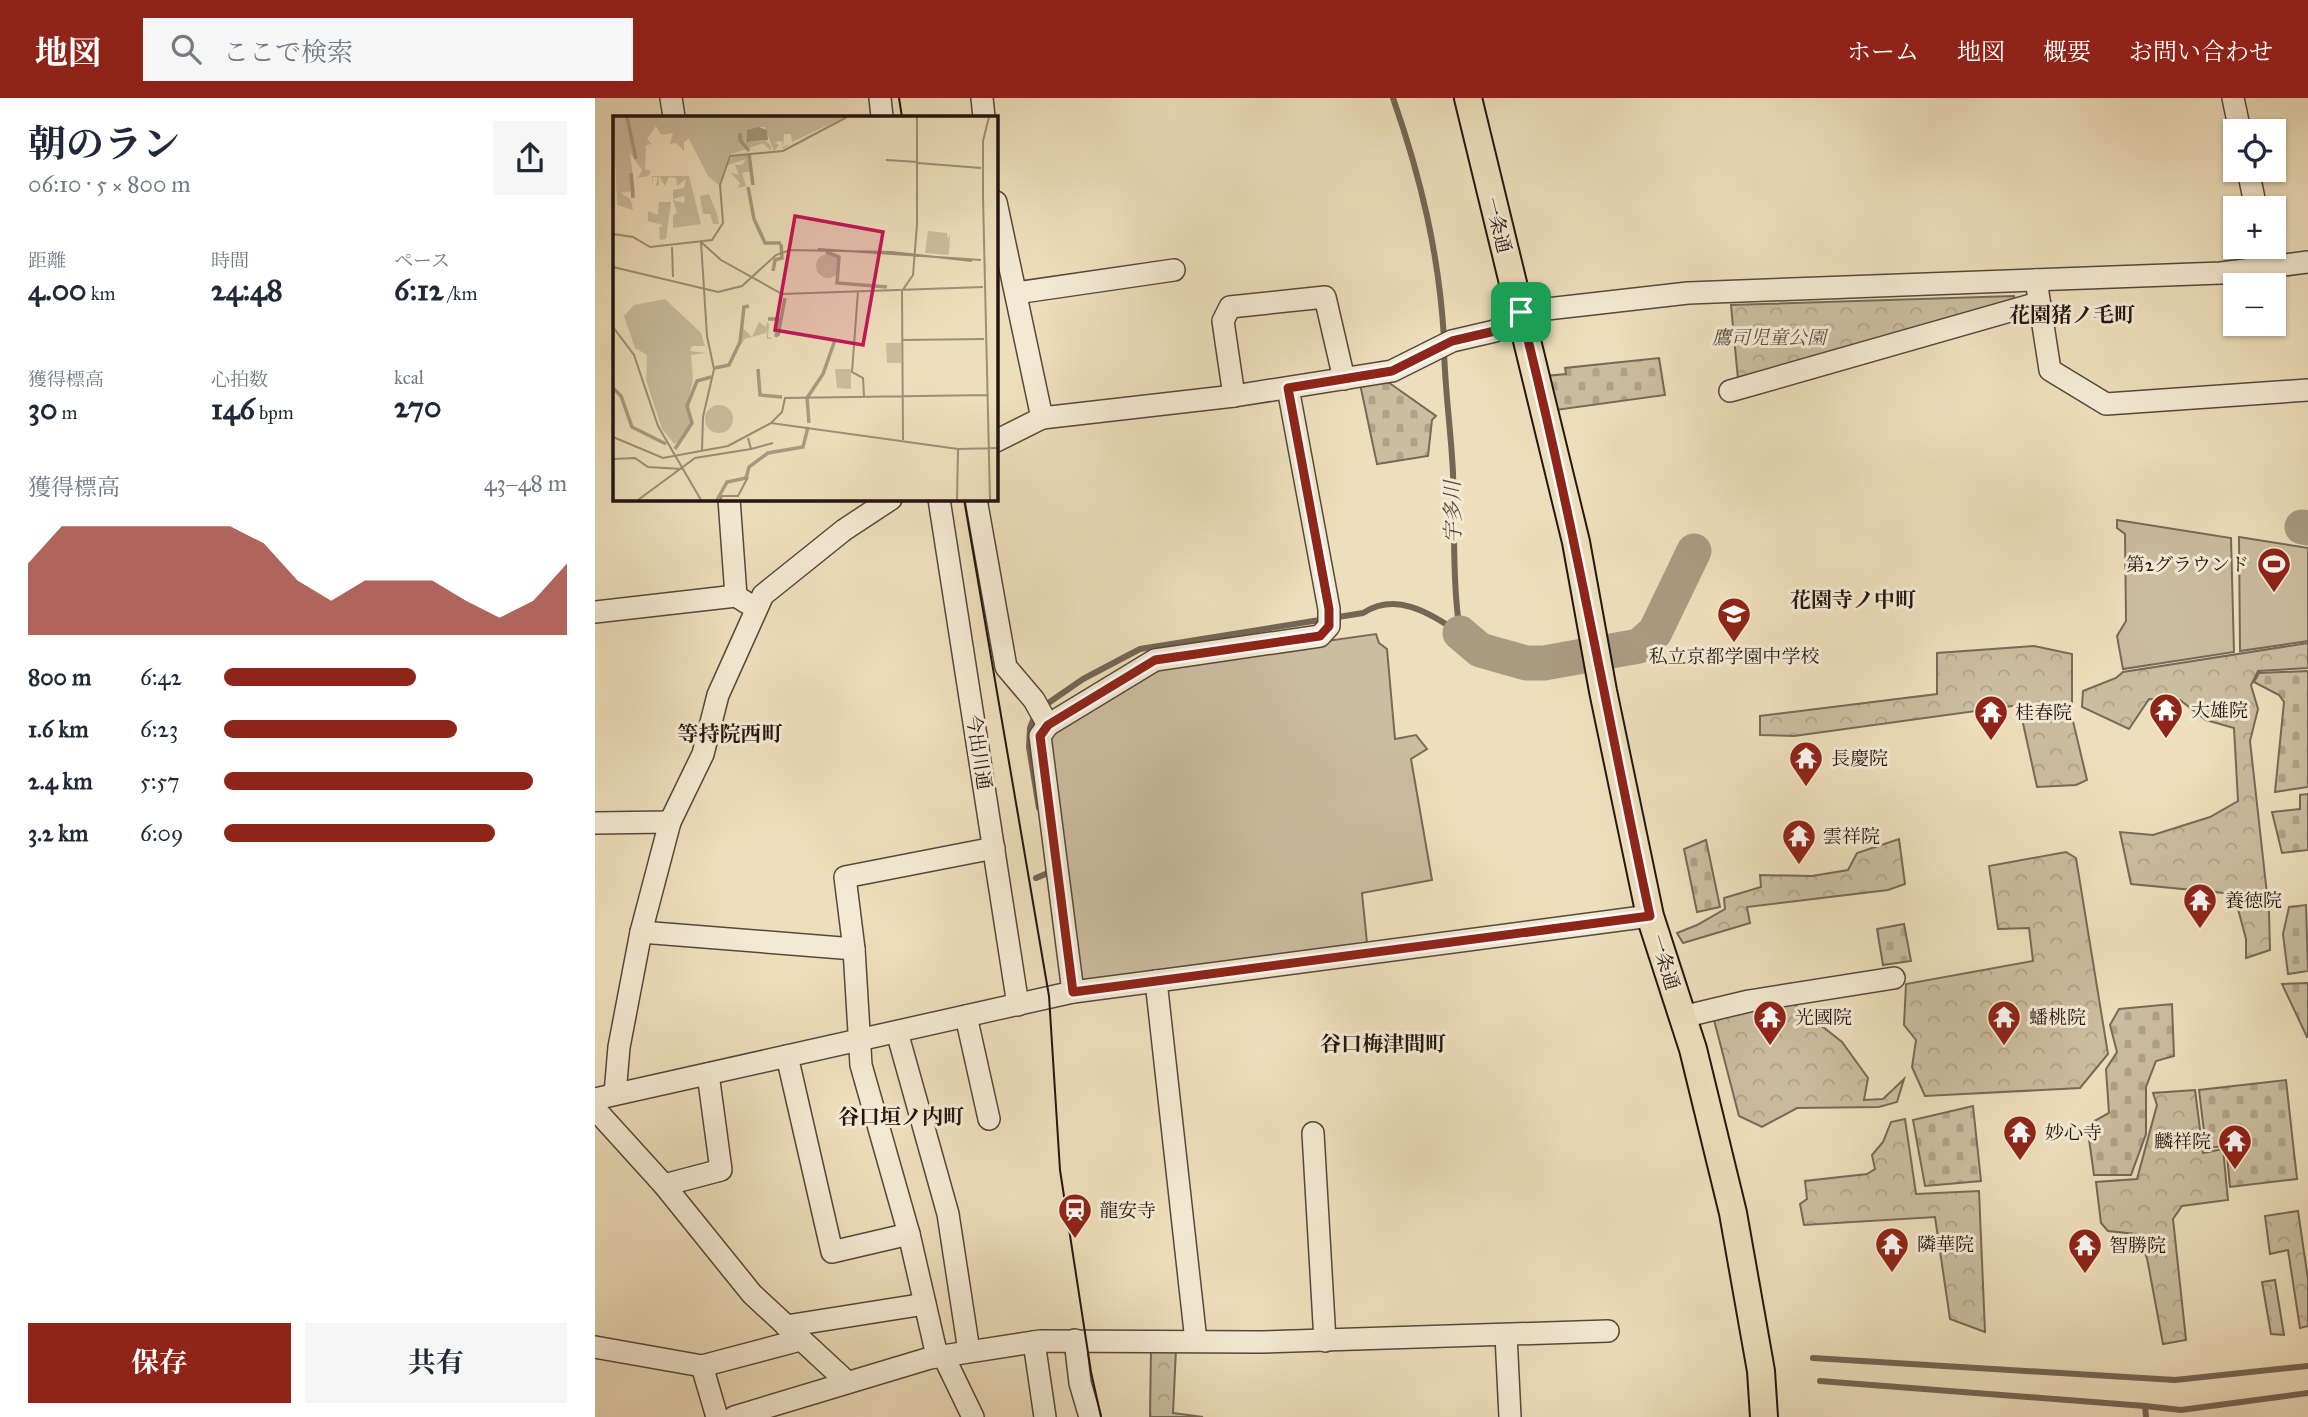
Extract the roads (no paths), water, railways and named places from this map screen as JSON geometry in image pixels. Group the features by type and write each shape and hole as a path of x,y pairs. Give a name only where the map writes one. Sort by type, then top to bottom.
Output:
{"main road":[{"name":"一条通","path":"1468,98 1573,530 1650,916 1682,1017 1733,1213 1761,1371 1764,1417"}],"street":[{"path":"671,98 674,116"},
{"path":"880,98 882,116"},
{"path":"982,98 984,116"},
{"path":"2233,98 2237,119"},
{"path":"997,207 1042,418"},
{"path":"997,440 1042,418 1234,396 1392,371 1446,345 1495,331 1521,312 1688,293 2221,273 2260,259"},
{"path":"2283,259 2308,262"},
{"path":"1016,293 1174,270"},
{"path":"2036,280 2050,370 2106,404 2308,390"},
{"path":"1234,396 1223,321 1230,307 1325,297 1344,379"},
{"path":"1730,391 2038,303"},
{"path":"1041,713 1155,660 1320,636 1329,618 1288,388"},
{"path":"729,500 736,596"},
{"path":"600,1102 619,1047 642,932 670,822 703,754 717,695 754,609 773,586 844,530 889,500"},
{"name":"今出川通","path":"939,500 1018,1005"},
{"path":"976,500 1006,667 1041,713 1040,736 1073,992"},
{"path":"595,612 736,596 754,609"},
{"path":"595,823 670,822"},
{"path":"973,1417 940,1356 862,1065 854,949 845,877 993,848"},
{"path":"600,1102 708,1074 1073,992 1650,916"},
{"path":"642,932 854,949"},
{"path":"1682,1017 1749,1001 1894,978"},
{"path":"1156,981 1196,1340"},
{"path":"966,1016 989,1119"},
{"path":"897,1032 947,1214 969,1351"},
{"path":"787,1056 832,1252 909,1234"},
{"path":"664,1185 721,1170 708,1074"},
{"path":"600,1102 752,1294 846,1381"},
{"path":"1313,1133 1325,1341"},
{"path":"595,1347 702,1366 793,1333 925,1304"},
{"path":"735,1417 798,1408 846,1381 940,1356 1034,1342 1325,1341 1608,1331"},
{"path":"1506,1335 1510,1417"},
{"path":"1075,1340 1080,1383 1090,1417"},
{"path":"1034,1342 1045,1417"},
{"path":"702,1366 717,1417"}],"waterway":[{"name":"宇多川","path":"1393,98 1427,216 1438,276 1444,338"},
{"name":"宇多川","path":"1444,349 1460,633"},
{"name":"宇多川","path":"2302,527 2308,528"},
{"name":"宇多川","path":"1460,633 1480,650 1526,663 1544,663 1639,646 1655,632 1694,551"},
{"path":"1039,808 1029,747 1030,728 1035,715 1083,679 1140,649 1363,613 1389,604 1413,608 1460,633"},
{"path":"1036,878 1048,873 1048,867"},
{"path":"1813,1358 2175,1380 2308,1366"},
{"path":"1820,1381 2145,1406"},
{"path":"2146,1417 2145,1406 2181,1410 2308,1393"}],"tram line":[{"path":"899,98 902,116"},
{"path":"964,500 1049,996 1060,1170 1091,1372 1101,1417"}],"place":[{"name":"第2グラウンド","path":"2274,594"},
{"name":"私立京都学園中学校","path":"1734,644"},
{"name":"大雄院","path":"2166,740"},
{"name":"桂春院","path":"1991,742"},
{"name":"長慶院","path":"1806,788"},
{"name":"雲祥院","path":"1799,866"},
{"name":"養徳院","path":"2200,930"},
{"name":"光國院","path":"1770,1047"},
{"name":"蟠桃院","path":"2004,1047"},
{"name":"妙心寺","path":"2020,1162"},
{"name":"麟祥院","path":"2235,1171"},
{"name":"龍安寺","path":"1075,1240"},
{"name":"隣華院","path":"1892,1274"},
{"name":"智勝院","path":"2085,1275"}],"district":[{"name":"花園猪ノ毛町","path":"2072,315"},
{"name":"花園寺ノ中町","path":"1853,600"},
{"name":"等持院西町","path":"730,734"},
{"name":"谷口梅津間町","path":"1383,1044"},
{"name":"谷口垣ノ内町","path":"901,1117"}],"park label":[{"name":"鷹司児童公園","path":"1769,337"}]}
